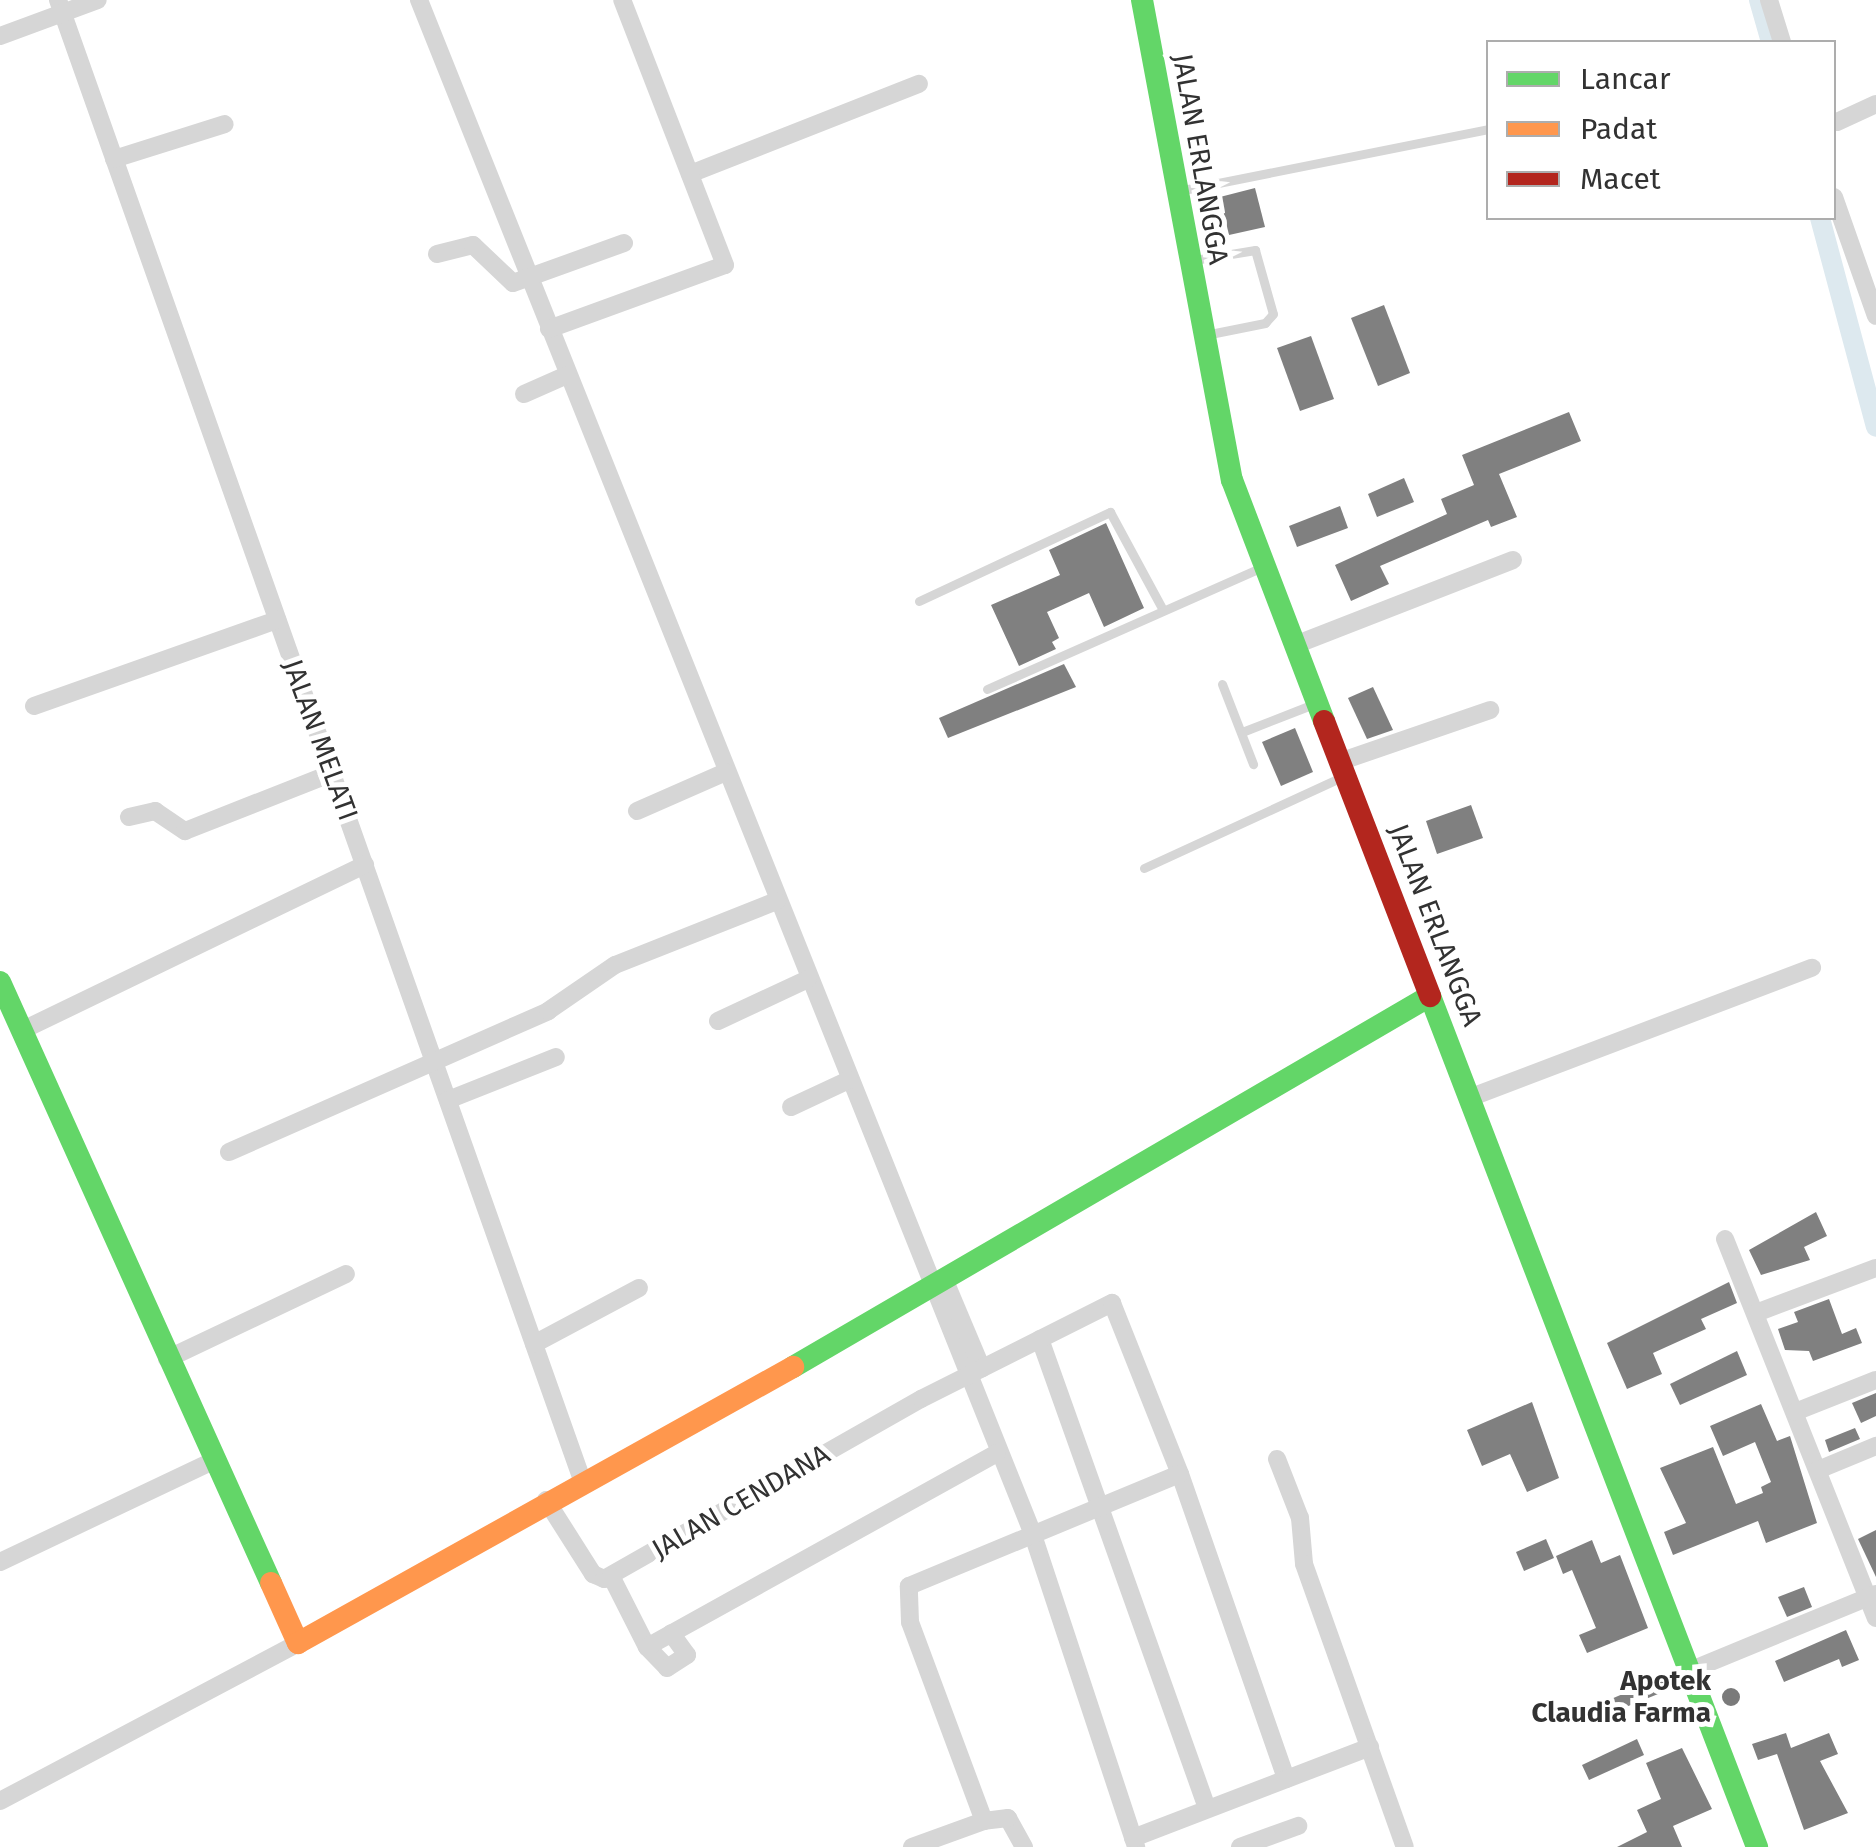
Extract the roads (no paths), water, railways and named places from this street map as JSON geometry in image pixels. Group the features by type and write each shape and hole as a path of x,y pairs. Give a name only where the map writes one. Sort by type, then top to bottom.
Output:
{"street":[{"path":"0,36 60,6 98,0"},
{"path":"418,0 848,1080 974,1373 997,1453 1032,1532 1134,1842 1207,1808 1370,1747"},
{"path":"549,329 725,265 622,0"},
{"name":"JALAN ERLANGGA","path":"1142,0 1232,480 1262,567 1757,1847"},
{"path":"1769,0 1781,40"},
{"name":"JALAN MELATI","path":"60,6 582,1480"},
{"path":"690,174 919,84"},
{"path":"1837,122 1876,104"},
{"path":"114,159 225,124"},
{"path":"1836,203 1876,316"},
{"path":"437,254 473,246 509,283 624,243"},
{"path":"524,394 567,375"},
{"path":"1294,645 1513,560"},
{"path":"34,706 277,620"},
{"path":"1342,769 1490,710"},
{"path":"638,811 726,772"},
{"path":"129,817 155,811 185,831 332,774"},
{"path":"23,1030 365,865"},
{"path":"230,1152 548,1011 615,966 778,901"},
{"path":"1469,1098 1812,968"},
{"path":"718,1021 808,978"},
{"path":"0,982 298,1643"},
{"path":"0,1801 298,1643 546,1500 938,1286 1430,996"},
{"path":"448,1100 556,1057"},
{"path":"791,1107 848,1080"},
{"path":"1724,1239 1872,1595 1876,1618"},
{"path":"1756,1313 1876,1268"},
{"path":"167,1359 346,1274"},
{"path":"534,1344 640,1288"},
{"name":"JALAN CENDANA","path":"612,1576 1106,1303 1117,1307 1180,1474 1286,1779"},
{"path":"1040,1338 1207,1808"},
{"path":"1795,1412 1876,1380"},
{"path":"1818,1470 1876,1446"},
{"path":"648,1646 997,1453"},
{"path":"1277,1459 1300,1518 1304,1564 1405,1847"},
{"path":"0,1562 213,1460"},
{"path":"984,1822 905,1601 918,1578 1180,1474"},
{"path":"546,1500 592,1574 612,1576 648,1646 663,1666 682,1662 686,1650 672,1633"},
{"path":"1690,1671 1872,1595"},
{"path":"912,1847 984,1822 1008,1818 1024,1847"},
{"path":"1240,1847 1298,1826"}],"lane":[{"path":"1176,191 1486,129"},
{"path":"1188,261 1255,250 1274,314 1265,323 1202,336"},
{"path":"919,601 1110,512 1163,610"},
{"path":"986,689 1262,567"},
{"path":"1222,684 1254,764"},
{"path":"1242,732 1316,703"},
{"path":"1144,868 1342,769"}],"waterway":[{"path":"1759,0 1770,40"},
{"path":"1821,220 1876,427"}],"place":[{"name":"Apotek Claudia Farma","path":"1731,1697"}]}
